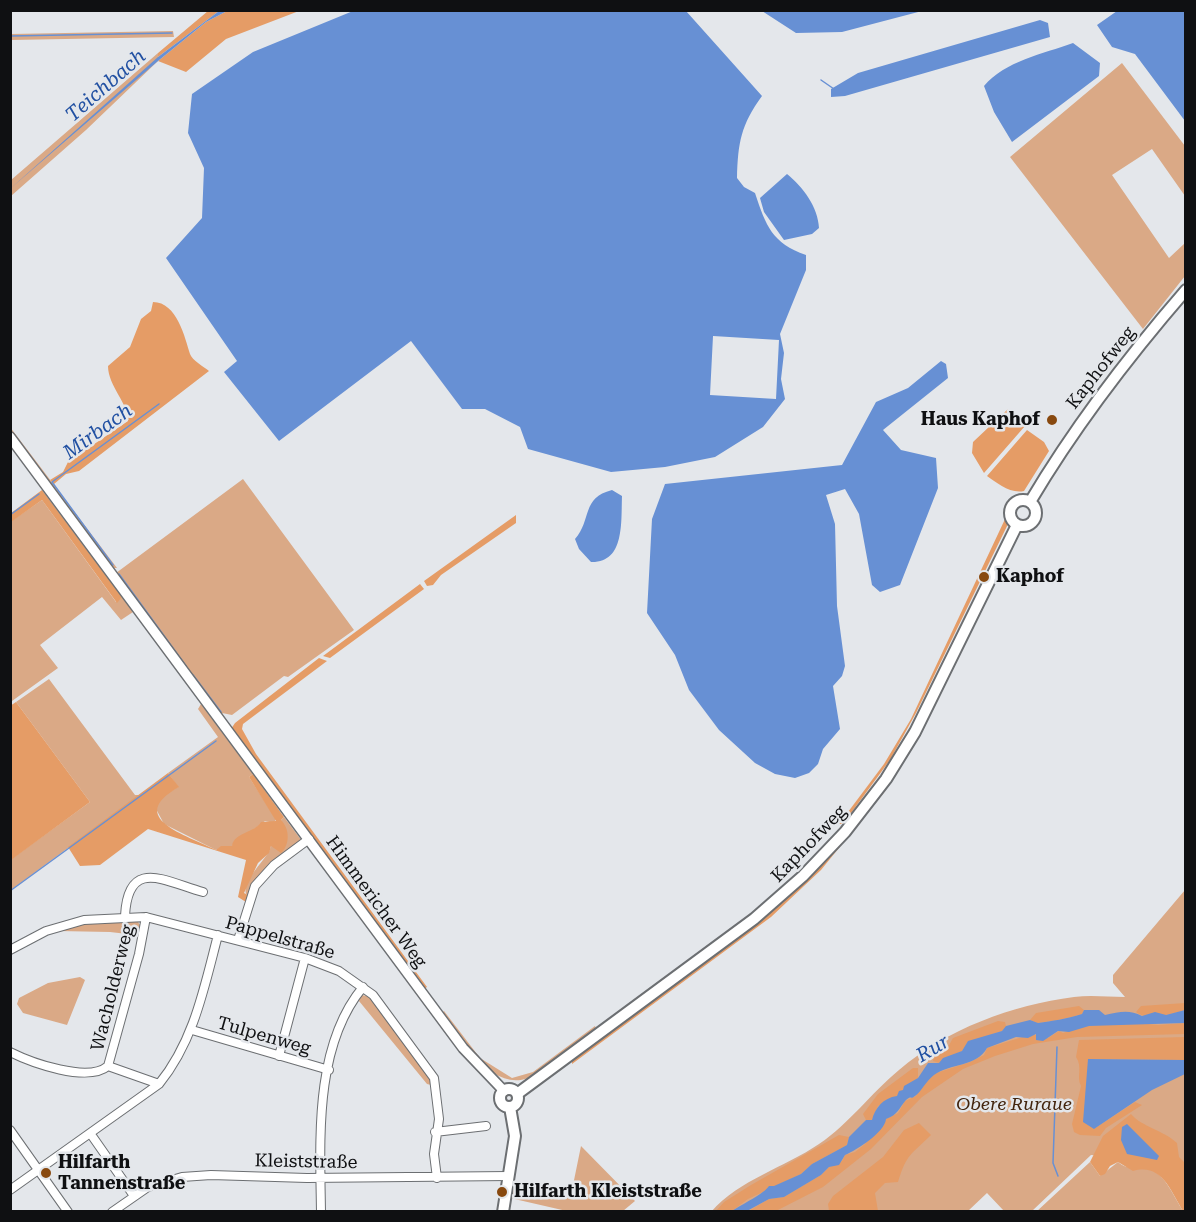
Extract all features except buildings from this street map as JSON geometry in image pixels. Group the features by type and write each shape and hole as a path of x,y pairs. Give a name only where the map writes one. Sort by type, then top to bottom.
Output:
{"main road":[{"name":"Kaphofweg","path":"1030,502 1059,454 1109,381 1185,290"},
{"name":"Kaphofweg","path":"1020,501 1030,502 1036,510 1034,520 1028,525 1017,525 1011,516 1012,508 1020,501"},
{"name":"Kaphofweg","path":"517,1094 754,919 796,883 845,832 886,779 915,732 1017,525"},
{"path":"511,1090 517,1094 517,1102 510,1107 504,1106 501,1100 504,1091 511,1090"},
{"path":"503,1212 516,1127 510,1107"}],"street":[{"name":"Himmericher Weg","path":"10,437 463,1048 504,1091"},
{"path":"238,940 255,886 274,865 309,839"},
{"path":"125,916 129,889 134,881 145,878 203,892"},
{"name":"Pappelstraße","path":"10,950 63,925 84,920 125,916 146,917 304,958 339,971 373,995 434,1078 438,1095 439,1119 435,1132 437,1178"},
{"name":"Wacholderweg","path":"108,1066 139,954 146,917"},
{"path":"10,1190 159,1084 176,1064 192,1030 218,935"},
{"path":"279,1056 304,958"},
{"path":"321,1212 322,1126 329,1070 339,1026 363,987"},
{"name":"Tulpenweg","path":"192,1030 329,1070"},
{"path":"10,1052 28,1061 87,1074 97,1074 108,1066 159,1084"},
{"path":"435,1132 486,1126"},
{"path":"10,1130 68,1212"},
{"path":"90,1133 134,1196"},
{"name":"Kleiststraße","path":"112,1212 148,1187 182,1177 211,1175 320,1178 509,1176"}],"green space":[{"path":"173,31 174,37 11,40 11,34"},
{"path":"158,53 158,61 86,130 11,196 11,180"},
{"path":"1122,63 1185,146 1185,196 1152,149 1112,175 1169,258 1185,243 1185,276 1143,329 1010,157"},
{"path":"10,427 117,568 112,568"},
{"path":"243,479 354,630 288,677 284,676 232,715 222,713 228,723 116,573"},
{"path":"42,500 116,602 122,597 133,612 121,620 102,597 40,645 58,668 12,701 10,522"},
{"path":"49,679 135,795 140,795 11,890 10,860 90,802 16,702"},
{"path":"201,704 253,774 249,777 276,819 274,823 265,821 232,846 223,846 216,850 164,824 155,807 162,796 178,787 168,773 218,737 198,709"},
{"path":"284,817 302,841 265,868 248,895 246,888 248,882 271,846 285,848 281,820"},
{"name":"Obere Ruraue","path":"1185,890 1185,1163 1091,1155 1032,1211 1004,1211 987,1193 968,1211 711,1212 749,1182 806,1152 830,1136 899,1070 938,1042 959,1031 1004,1013 1051,1001 1080,996 1125,997 1113,983 1113,975"},
{"path":"136,919 140,925 136,935 58,931 81,923"},
{"path":"80,977 85,980 67,1025 23,1013 17,1004 19,998 48,983"},
{"path":"361,995 368,996 376,1004 430,1078 431,1085 427,1084 359,1001"},
{"path":"444,1011 480,1058 512,1078 533,1072 595,1026 596,1029 528,1078 515,1080 502,1077 478,1060 449,1024 442,1013"},
{"path":"581,1146 635,1201 623,1211 571,1212 510,1198 514,1181 572,1190"},
{"path":"1090,1162 1100,1176 1118,1162 1126,1167 1150,1169 1165,1181 1183,1211 1036,1212"}],"shaded area":[{"path":"208,11 219,11 158,57 158,53"},
{"path":"227,11 299,11 226,39 186,72 158,61 206,22"},
{"path":"153,302 168,308 174,314 191,356 209,371 79,471 66,474 54,484 50,480 63,472 68,462 128,421 125,408 111,381 108,366 130,347 141,319 151,311"},
{"path":"1008,409 1025,426 984,473 972,453 973,442"},
{"path":"1027,430 1044,442 1049,451 1024,491 1019,492 1004,487 987,476"},
{"path":"42,490 122,597 117,603 42,500 11,522 11,513"},
{"path":"516,515 516,523 441,575 433,585 427,586 424,581"},
{"path":"1006,517 1008,524 916,713 890,760 843,824 839,824 884,764 911,719"},
{"path":"420,584 424,589 330,658 323,656"},
{"path":"319,658 327,661 243,724 242,729 256,754 427,987 424,989 231,729 235,723"},
{"path":"16,702 90,802 11,860 10,706"},
{"path":"168,773 179,787 164,798 158,808 159,817 177,832 216,850 221,846 232,846 240,835 258,826 261,822 276,821 249,777 253,774 284,817 281,820 287,832 286,846 281,853 271,846 269,853 258,863 244,893 248,895 246,902 238,897 246,860 148,829 100,865 80,866 68,847"},
{"path":"886,790 821,870 771,917 572,1064 572,1060 750,928 881,792"},
{"path":"1185,1003 1185,1010 1167,1015 1146,1016 1136,1012 1141,1006"},
{"path":"1079,1006 1084,1010 1082,1014 1076,1016 1037,1023 1030,1020 1036,1013"},
{"path":"998,1021 1005,1022 1006,1026 1002,1031 969,1042 962,1051 939,1063 933,1061 934,1055 948,1047 953,1038"},
{"path":"1139,1023 1158,1025 1185,1023 1185,1034 1077,1037 1033,1044 963,1069 922,1097 871,1149 823,1187 776,1211 747,1212 769,1199 784,1197 842,1161 845,1155 855,1152 865,1144 886,1119 898,1113 905,1101 916,1096 921,1086 936,1073 970,1062 984,1055 987,1048 1032,1034 1048,1038 1059,1031 1063,1033 1082,1026"},
{"path":"1185,1037 1185,1060 1089,1059 1094,1129 1135,1102 1142,1105 1106,1128 1100,1136 1080,1135 1074,1132 1072,1124 1081,1086 1076,1057 1079,1040"},
{"path":"913,1068 918,1068 918,1078 897,1096 878,1106 872,1120 866,1120 863,1114 878,1094"},
{"path":"1131,1114 1177,1143 1179,1157 1185,1163 1185,1211 1164,1180 1151,1171 1133,1171 1118,1162 1100,1176 1090,1162 1103,1136"},
{"path":"919,1123 931,1135 907,1160 898,1182 885,1183 875,1193 878,1211 829,1211 828,1204 833,1196 883,1157 904,1130"},
{"path":"839,1135 849,1137 847,1145 812,1164 801,1174 748,1199 732,1211 715,1212 724,1202 751,1185"}],"water":[{"path":"219,11 227,11 206,22 158,61 11,188 158,57"},
{"path":"353,11 686,11 762,96 749,116 742,134 737,178 744,187 755,193 767,224 778,239 806,255 806,270 780,334 784,353 781,379 785,399 763,427 715,457 665,467 611,472 528,449 520,427 485,409 462,409 411,341 279,441 224,372 237,361 166,258 202,218 204,168 188,133 192,94 253,52","holes":["713,336 779,340 776,399 710,395"]},
{"path":"762,11 922,11 842,32 796,33"},
{"path":"1117,11 1185,11 1185,121 1135,54 1112,47 1097,25"},
{"path":"1040,20 1048,23 1050,37 845,96 831,97 831,89 858,73"},
{"path":"1073,43 1100,63 1099,76 1012,142 994,112 984,86 1013,64"},
{"path":"787,174 809,198 816,213 819,228 812,234 784,240 764,212 760,198"},
{"path":"941,361 946,364 948,378 883,430 901,450 936,458 938,488 900,585 880,592 872,585 859,514 845,489 826,495 835,524 837,606 845,666 842,676 833,686 840,729 823,749 818,764 809,773 795,778 775,774 755,763 719,730 689,690 675,655 647,613 652,519 665,484 842,465 876,402 908,388"},
{"path":"612,490 622,496 619,539 610,556 602,561 591,562 579,549 575,539 584,524 591,504 602,494"},
{"path":"1084,1010 1099,1010 1105,1015 1128,1012 1142,1016 1155,1012 1166,1015 1185,1010 1185,1023 1089,1026 1069,1032 1058,1031 1043,1041 1036,1040 1036,1034 1028,1038 1016,1037 987,1048 977,1059 934,1075 917,1094 906,1100 896,1113 886,1119 876,1135 845,1155 839,1165 829,1167 821,1175 784,1197 769,1199 747,1211 732,1211 769,1186 801,1174 812,1164 847,1145 849,1137 866,1120 872,1120 880,1104 897,1096 904,1086 918,1078 928,1063 939,1063 943,1058 962,1051 968,1041 1002,1031 1006,1026 1030,1020 1038,1023 1065,1019 1082,1014"},
{"path":"1088,1059 1185,1060 1185,1074 1152,1090 1094,1129 1083,1122"},
{"path":"1127,1124 1159,1156 1157,1160 1127,1154 1121,1140 1122,1127"}],"waterway":[{"path":"10,36 172,33"},
{"path":"821,80 834,89"},
{"name":"Mirbach","path":"113,565 52,482 159,404"},
{"name":"Mirbach","path":"10,515 39,494"},
{"path":"119,574 186,666"},
{"path":"193,675 221,712"},
{"path":"10,891 216,741"},
{"path":"1057,1047 1053,1163 1058,1176"}],"place":[{"name":"Haus Kaphof","path":"1052,420"},
{"name":"Kaphof","path":"984,577"},
{"name":"Hilfarth Tannenstraße","path":"46,1173"},
{"name":"Hilfarth Kleiststraße","path":"502,1192"}],"water label":[{"name":"Teichbach","path":"106,86"},
{"name":"Rur","path":"933,1049"}]}
